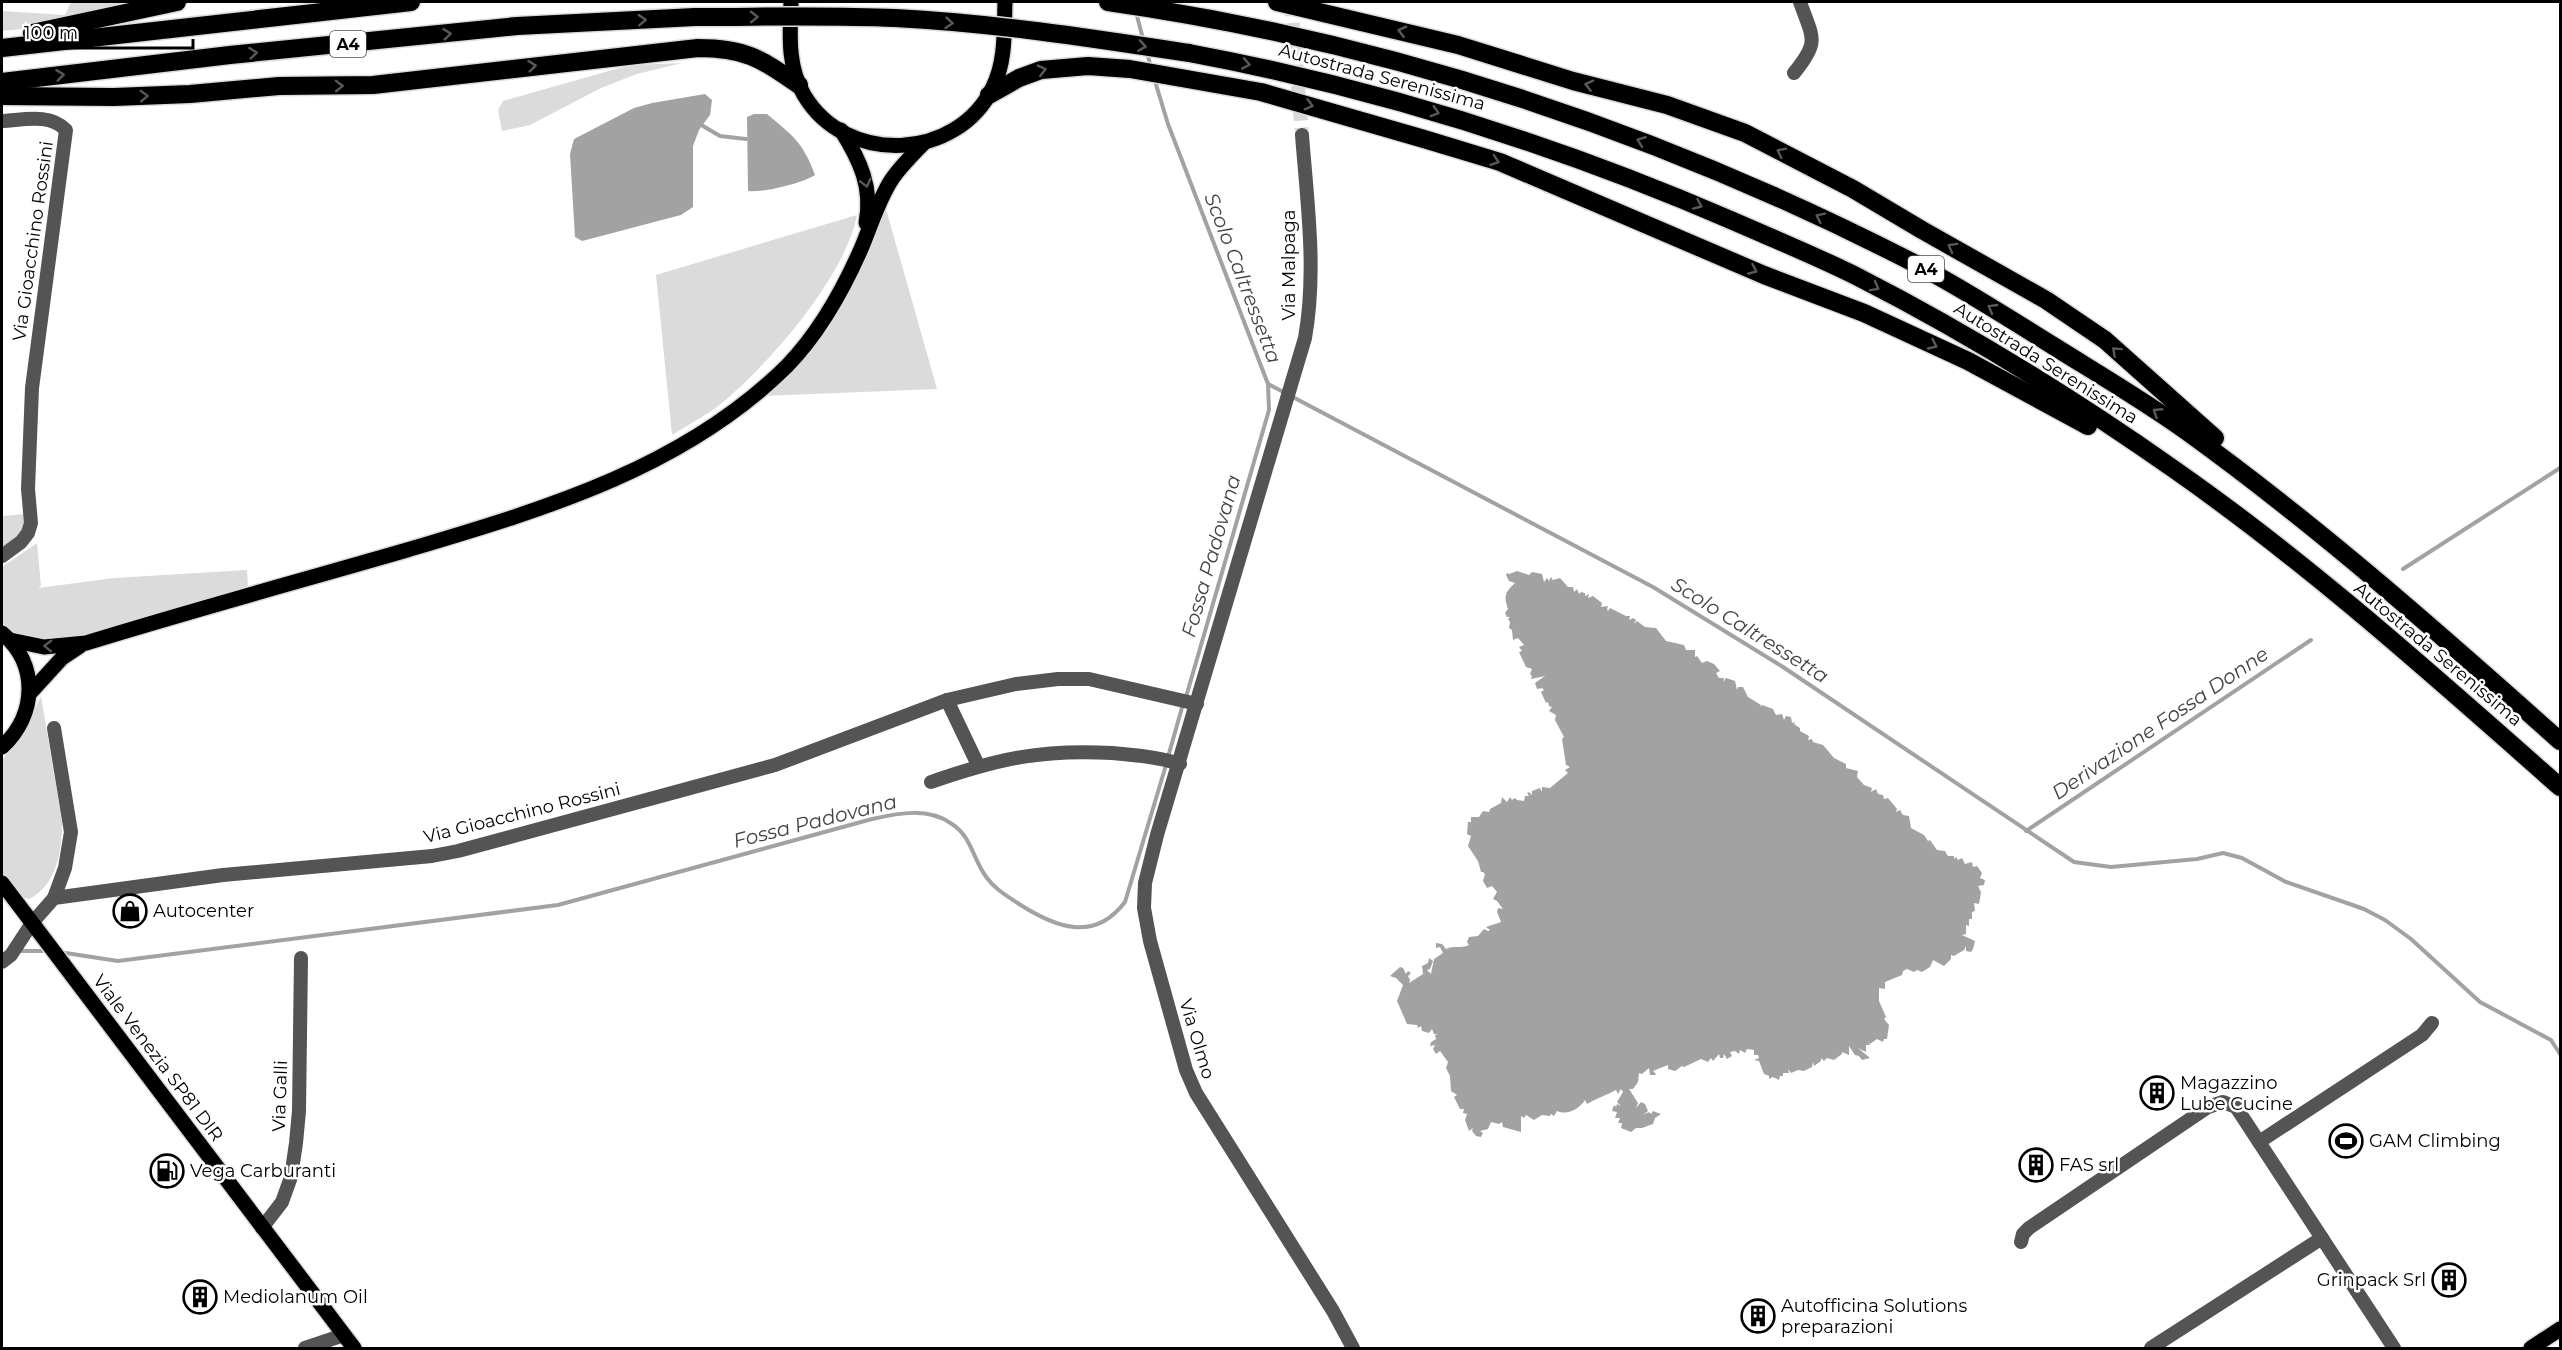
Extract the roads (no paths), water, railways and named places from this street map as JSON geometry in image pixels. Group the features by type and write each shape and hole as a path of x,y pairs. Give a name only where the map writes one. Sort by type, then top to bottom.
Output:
{"highway":[{"path":"2,37 42,32 177,2"},
{"name":"A4","path":"2,48 411,2"},
{"name":"Autostrada Serenissima","path":"1108,2 1179,12 1354,50 1508,93 1683,156 1801,208 1916,264 2108,379 2185,430 2259,485 2445,637 2560,741"},
{"path":"1276,2 1458,45 1573,81 1667,105 1745,133 1853,189 2046,300 2104,340 2205,430 2272,481 2412,601 2445,637"},
{"name":"Autostrada Serenissima","path":"2,82 517,26 695,17 815,16 896,18 1040,31 1189,53 1264,67 1353,89 1492,129 1677,196 1875,286 1943,324 2055,391 2176,470 2373,624 2560,787"},
{"path":"2,96 114,97 190,94 279,86 373,85 706,48 748,54 773,66 799,85"},
{"path":"989,94 1019,78 1041,70 1088,66 1130,69 1261,92 1500,162 1764,275 1864,313 1968,361 2074,417 2136,455 2192,495 2270,542"}],"main road":[{"path":"791,2 790,57 799,85 812,106 841,130 860,140 880,146 894,147 922,144 943,137 972,117 989,94 1002,62 1005,2"},
{"path":"841,130 857,157 868,190 868,212 860,251"},
{"path":"6,636 44,647 86,643 484,527 565,500 630,474 668,455 753,399 789,363 820,323 860,251 891,180 922,144"},
{"path":"2,747 12,738 21,724 30,693 25,664 6,636"},
{"path":"30,693 62,658 86,643"},
{"name":"Viale Venezia SP81 DIR","path":"2,883 354,1348"},
{"path":"2531,1348 2560,1329"}],"street":[{"path":"1794,73 1810,52 1813,44 1800,2"},
{"name":"Via Gioacchino Rossini","path":"2,121 44,119 59,122 66,130 32,388 28,489 31,523 28,533 21,542 2,556"},
{"name":"Via Malpaga","path":"1189,702 1286,407 1305,338 1310,295 1309,223 1302,135"},
{"name":"Via Gioacchino Rossini","path":"54,898 224,875 432,856 458,851 775,765 947,700 1016,684 1089,679 1189,702"},
{"path":"947,700 978,765"},
{"name":"Via Olmo","path":"1189,702 1172,762 1143,896 1150,941 1186,1070 1199,1099 1327,1301 1353,1348"},
{"path":"10,954 32,923 54,898 65,868 71,832 54,728"},
{"path":"931,782 978,765 1007,758 1058,751 1172,762"},
{"name":"Via Galli","path":"262,1228 282,1202 291,1177 296,1143 299,1111 301,958"},
{"path":"2259,1142 2422,1035 2432,1023"},
{"path":"2021,1242 2023,1234 2029,1228 2208,1107 2223,1102 2236,1107 2394,1348"},
{"path":"2151,1348 2322,1238"},
{"path":"305,1348 344,1335"}],"waterway":[{"name":"Scolo Caltressetta","path":"1136,12 1143,39"},
{"name":"Scolo Caltressetta","path":"1147,52 1151,68"},
{"name":"Scolo Caltressetta","path":"1154,78 1168,124 1268,384 1653,587 1783,667 2074,862 2111,867 2197,859 2223,853 2242,858 2286,882 2364,909 2385,920 2411,939 2480,1002 2551,1040 2560,1054"},
{"path":"703,126 720,136 746,139"},
{"name":"Fossa Padovana","path":"1186,697 1269,410 1268,384"},
{"name":"Derivazione Fossa Donne","path":"2403,569 2560,468"},
{"name":"Derivazione Fossa Donne","path":"2026,831 2311,640"},
{"name":"Fossa Padovana","path":"1168,757 1183,704"},
{"name":"Fossa Padovana","path":"59,952 118,961 558,905 872,819 913,813 933,815 959,829 990,882 1019,904 1060,924 1087,927 1100,923 1113,915 1125,902 1166,765"},
{"name":"Fossa Padovana","path":"17,951 49,951"}],"tunnel":[{"path":"1291,2 1302,135"}],"place":[{"name":"Autocenter","path":"130,911"},
{"name":"Magazzino Lube Cucine","path":"2157,1093"},
{"name":"GAM Climbing","path":"2346,1141"},
{"name":"FAS srl","path":"2036,1165"},
{"name":"Vega Carburanti","path":"167,1171"},
{"name":"Grinpack Srl","path":"2449,1280"},
{"name":"Mediolanum Oil","path":"200,1297"},
{"name":"Autofficina Solutions preparazioni","path":"1758,1316"}]}
